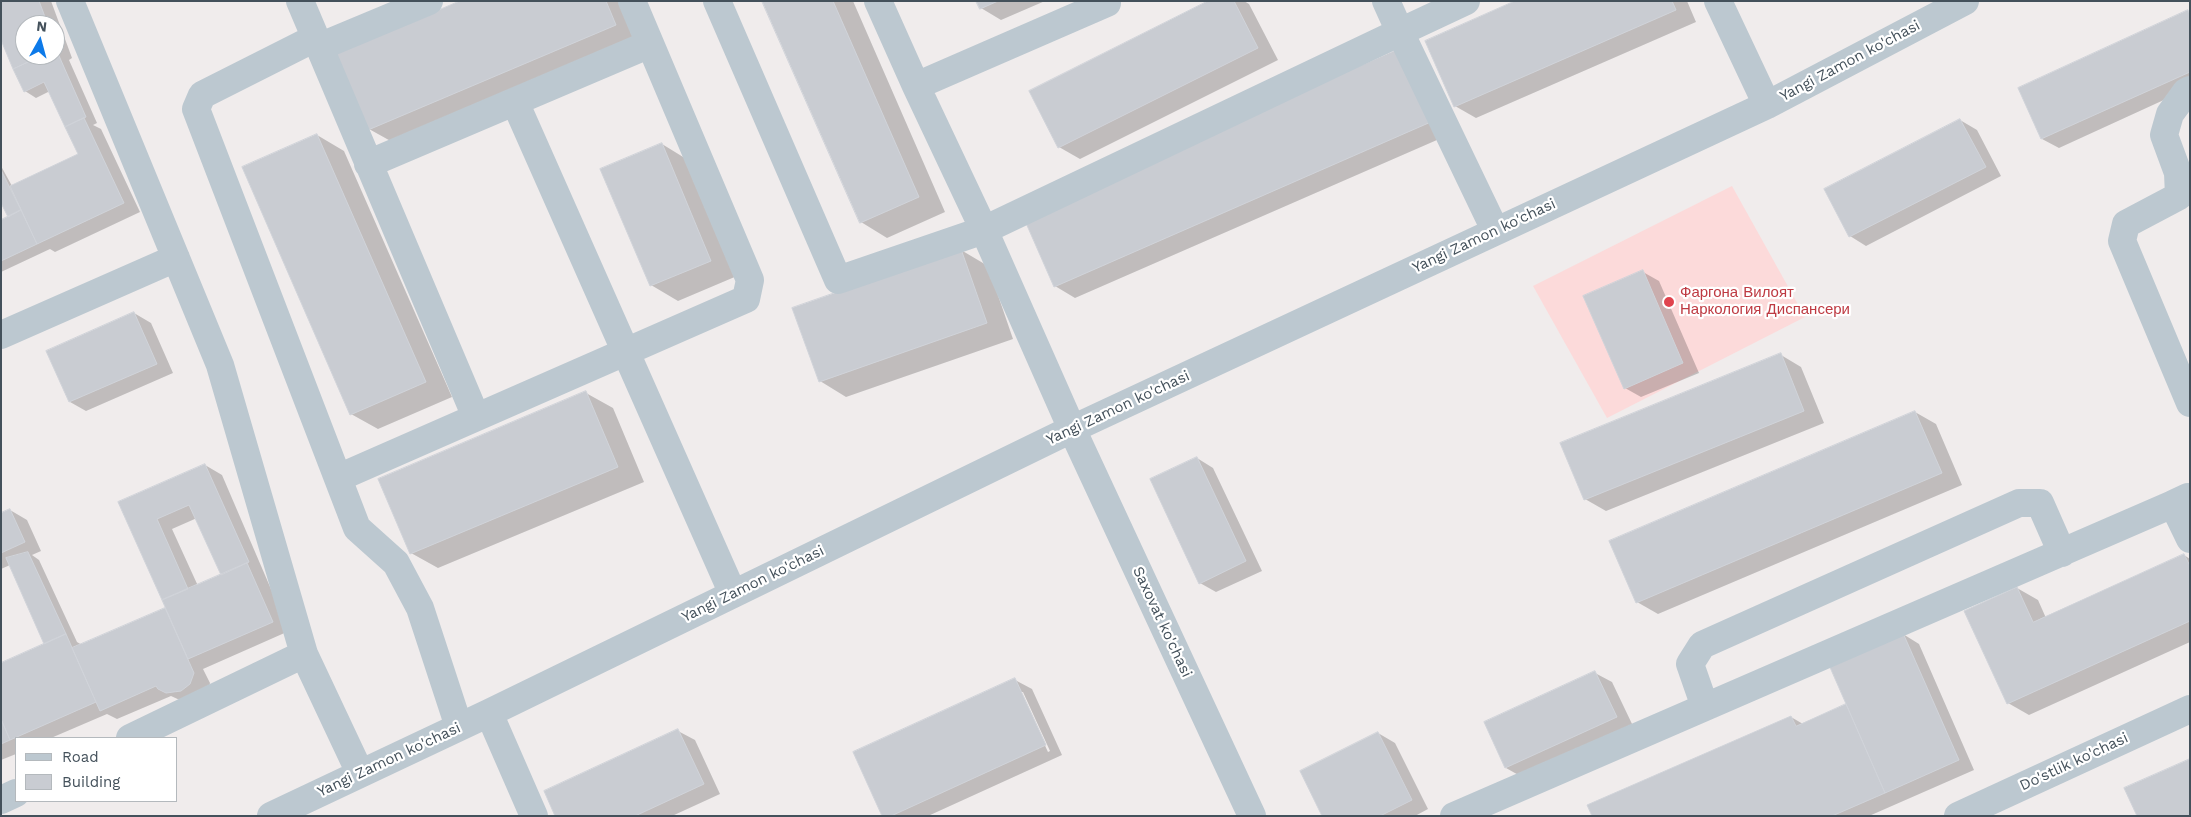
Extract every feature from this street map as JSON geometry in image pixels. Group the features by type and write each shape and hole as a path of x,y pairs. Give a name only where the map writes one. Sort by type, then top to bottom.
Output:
{"street":[{"path":"70,1 220,365 304,654 360,773"},
{"path":"300,1 476,417"},
{"path":"429,1 317,43 202,95 196,109 357,528 396,563 420,608 459,727"},
{"path":"338,478 746,299 750,280 632,1"},
{"path":"717,1 838,280 984,230 1466,1"},
{"name":"Saxovat ko'chasi","path":"878,1 984,230 1072,429 1252,816"},
{"path":"1386,1 1495,230"},
{"path":"1718,1 1767,105"},
{"name":"Yangi Zamon ko'chasi","path":"271,816 489,713 1072,429 1495,230 1767,105 1965,1"},
{"path":"916,86 1108,2"},
{"path":"368,164 650,44"},
{"path":"2190,90 2186,92 2170,114 2164,135 2178,173 2178,196 2126,224 2122,241 2190,404"},
{"path":"515,102 733,594"},
{"path":"1,335 176,258"},
{"path":"1454,816 2181,500 2190,539"},
{"path":"1705,707 1690,664 1702,645 2019,503 2040,503 2062,553"},
{"path":"132,737 304,654"},
{"name":"Do'stlik ko'chasi","path":"1958,816 2190,709"},
{"path":"489,713 534,816"},
{"path":"1,800 15,793"}],"shaded area":[{"name":"Фаргона Вилоят Наркология Диспансери","path":"1732,186 1805,317 1607,418 1533,286"}],"building":[{"path":"1,1 39,1 44,15 15,15 15,65 22,65 13,69 1,40"},
{"path":"460,1 606,1 616,25 368,130 336,54"},
{"path":"762,1 833,1 919,197 860,223"},
{"path":"976,1 998,1 980,9"},
{"path":"1208,1 1234,1 1258,48 1058,148 1029,91"},
{"path":"1515,1 1672,1 1676,10 1454,107 1425,41"},
{"path":"2188,10 2190,15 2190,72 2041,139 2018,88"},
{"path":"1401,48 1433,121 1054,287 1022,214"},
{"path":"22,65 63,65 86,117 65,127 44,82 24,92 13,69"},
{"path":"84,118 124,203 37,244 10,186 78,154 65,127"},
{"path":"1960,119 1986,167 1849,237 1824,189"},
{"path":"317,134 426,382 350,415 242,167"},
{"path":"662,143 711,261 650,286 600,169"},
{"path":"1,170 21,210 8,217 1,203"},
{"path":"21,210 37,244 1,261 1,220"},
{"path":"961,249 987,323 819,382 792,308"},
{"path":"1643,270 1683,363 1624,389 1583,296"},
{"path":"134,312 157,364 69,402 46,351"},
{"path":"1781,353 1804,411 1584,500 1560,443"},
{"path":"586,391 618,467 410,554 378,479"},
{"path":"1915,411 1942,473 1636,603 1609,541"},
{"path":"1197,457 1246,561 1199,584 1150,479"},
{"path":"205,464 249,562 221,575 189,505 157,519 188,589 162,600 118,502"},
{"path":"10,509 25,542 1,553 1,513"},
{"path":"28,552 66,634 44,644 6,558"},
{"path":"2184,554 2190,566 2190,621 2007,704 1964,611 2017,587 2033,622"},
{"path":"247,563 273,622 188,659 162,600"},
{"path":"165,608 194,673 190,684 181,691 166,693 156,686 100,711 72,648"},
{"path":"1903,633 1959,760 1885,793 1829,665"},
{"path":"66,634 96,702 10,740 1,719 1,663"},
{"path":"1595,671 1617,717 1505,768 1484,722"},
{"path":"1015,678 1046,745 891,816 882,816 853,752"},
{"path":"1846,704 1885,793 1832,816 1592,816 1587,805 1791,716 1796,726"},
{"path":"1,719 10,740 1,744"},
{"path":"678,729 704,784 635,816 555,816 544,791"},
{"path":"1378,732 1412,800 1380,816 1322,816 1300,771"},
{"path":"2190,759 2190,816 2137,816 2124,788"}],"place":[{"name":"Фаргона Вилоят Наркология Диспансери","path":"1669,302"}]}
